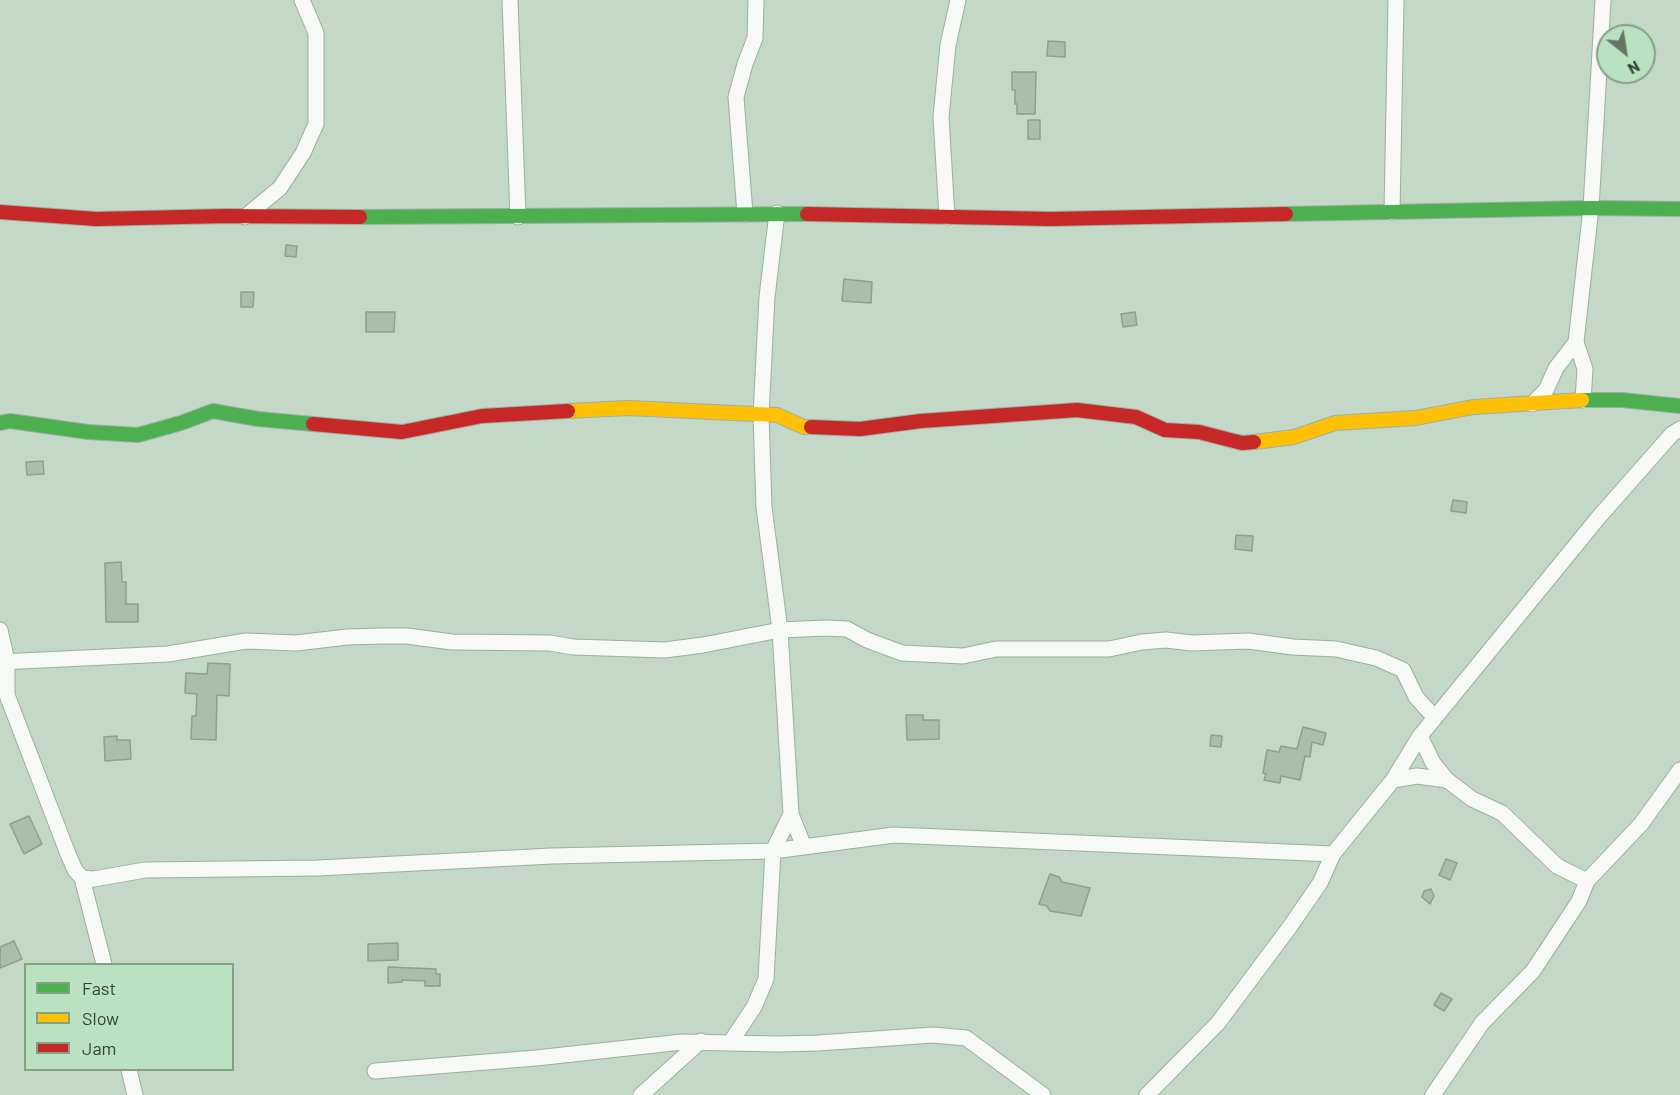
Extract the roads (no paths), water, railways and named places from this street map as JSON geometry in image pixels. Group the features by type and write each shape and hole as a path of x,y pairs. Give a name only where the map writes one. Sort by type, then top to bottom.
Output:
{"street":[{"path":"245,216 280,188 303,153 316,124 315,33 302,0"},
{"path":"510,0 518,217"},
{"path":"745,214 736,97 755,38 756,0"},
{"path":"947,217 940,117 948,45 958,0"},
{"path":"1392,212 1396,0"},
{"path":"1583,400 1585,369 1576,342 1591,208 1603,0"},
{"path":"0,212 96,219 777,213 1051,219 1591,208 1680,209"},
{"path":"777,213 767,297 761,415 764,507 780,630 791,814 804,847"},
{"path":"1532,404 1546,390 1556,368 1576,342"},
{"path":"0,423 10,422 88,432 138,435 213,411 258,419 402,432 482,416 628,408 777,416 804,427 860,429 921,421 1077,410 1136,417 1165,430 1199,432 1242,443 1294,437 1335,423 1416,418 1473,406 1583,400 1622,400 1680,406"},
{"path":"1147,1095 1218,1023 1289,928 1320,883 1333,854 1393,780 1420,736 1598,518 1672,434 1680,429"},
{"path":"3,661 168,654 246,641 296,643 347,637 382,636 407,636 452,642 550,643 583,647 665,650 780,630 847,629 867,640 902,653 963,656 996,650 1109,649 1166,640 1192,643 1248,641 1293,647 1336,649 1376,658 1403,670 1416,697 1435,718"},
{"path":"0,630 7,695 68,854 75,870 82,878 104,963"},
{"path":"1420,736 1433,763 1447,780 1472,799 1502,813 1557,866 1587,881"},
{"path":"1433,1095 1482,1023 1533,971 1579,901 1587,881 1641,824 1680,770"},
{"path":"1393,780 1417,776 1447,780"},
{"path":"730,1043 754,1007 766,979 773,851 791,814"},
{"path":"82,878 94,879 145,870 318,868 552,856 773,851 894,835 1333,854"},
{"path":"375,1071 536,1058 682,1042 818,1044 933,1035 966,1038 1043,1095"},
{"path":"641,1095 701,1041"},
{"path":"129,1071 135,1095"}]}
